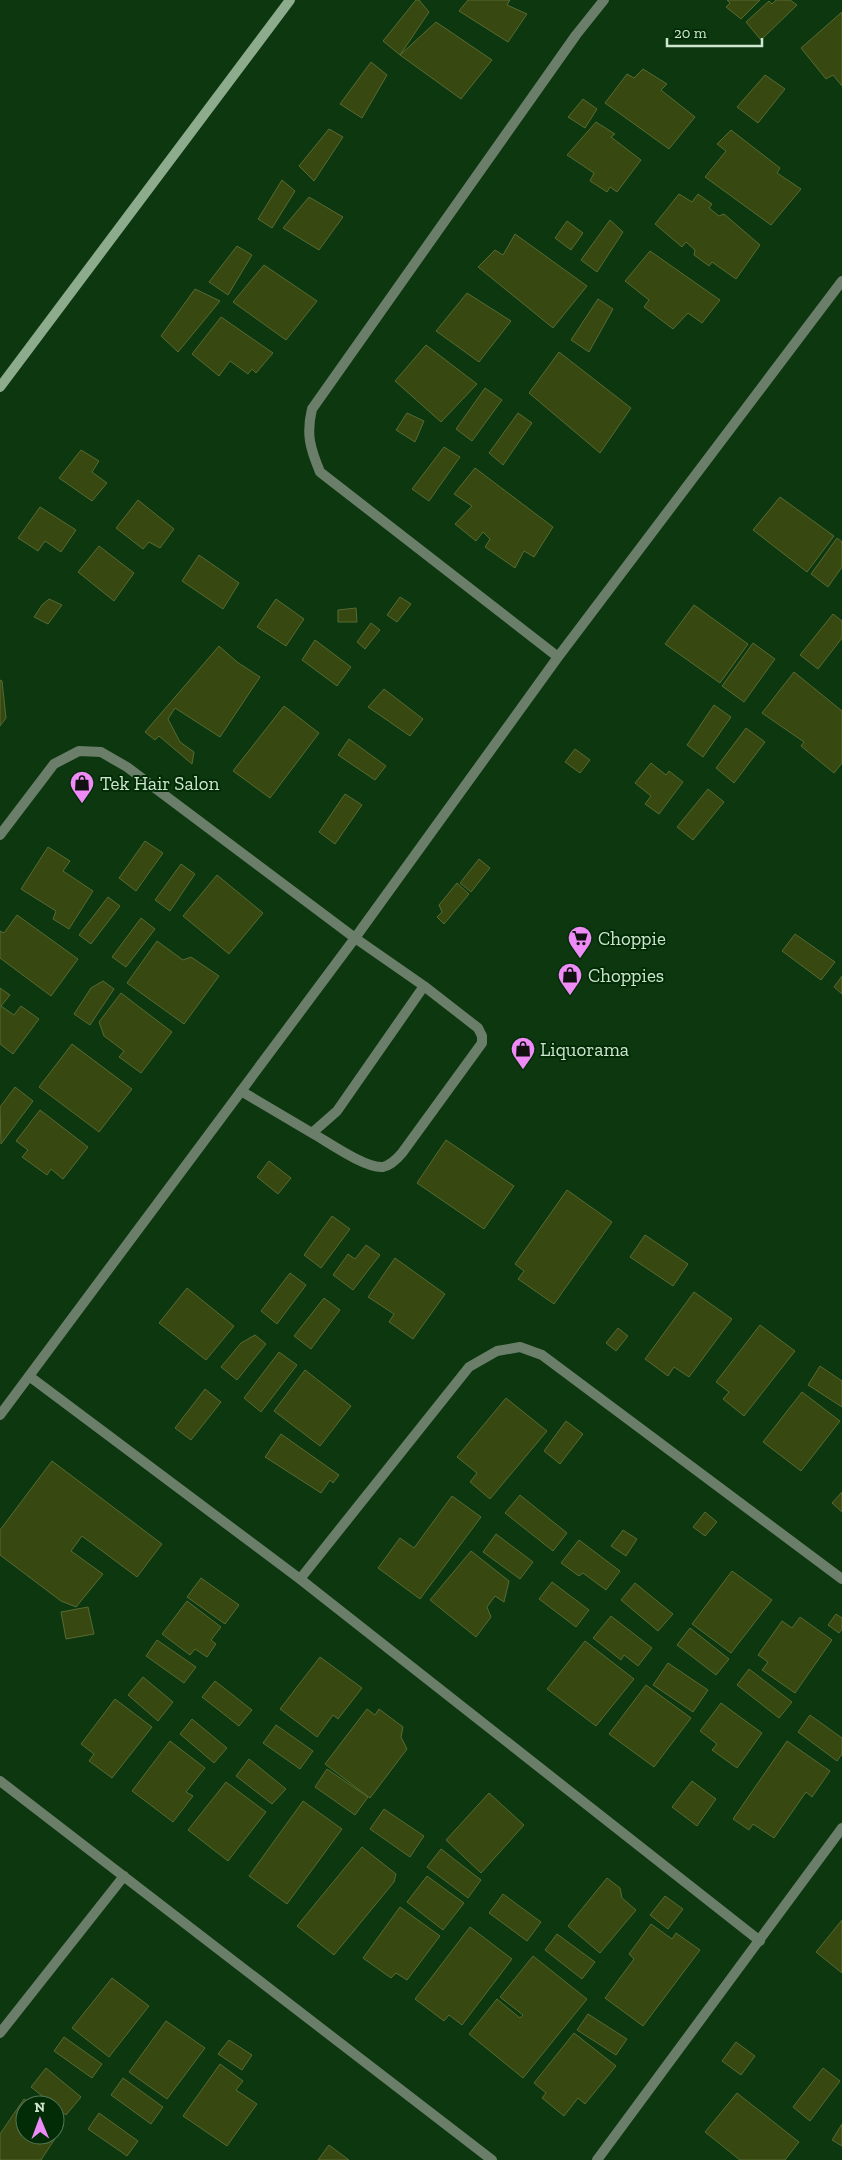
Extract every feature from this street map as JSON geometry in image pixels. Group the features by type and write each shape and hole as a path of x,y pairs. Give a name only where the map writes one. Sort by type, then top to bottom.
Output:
{"main road":[{"path":"0,386 290,0"}],"street":[{"path":"558,657 320,472 312,451 308,428 312,409 576,35 604,0"},
{"path":"0,1415 355,938 558,657 842,280"},
{"path":"0,835 54,764 79,751 101,752 127,767 355,938 424,986 478,1028 482,1036 482,1043 402,1153 394,1162 382,1167 370,1165 290,1121 241,1091"},
{"path":"312,1133 337,1112 424,986"},
{"path":"300,1579 469,1367 497,1351 520,1347 542,1355 842,1579"},
{"path":"29,1376 300,1579 760,1941"},
{"path":"0,1781 492,2160"},
{"path":"597,2160 842,1828"},
{"path":"0,2032 124,1876"}],"building":[{"path":"416,0 419,0 429,12 400,55 383,41"},
{"path":"468,0 510,0 507,5 527,14 508,42 459,11"},
{"path":"727,0 760,0 741,19 726,7 730,3"},
{"path":"776,0 790,0 797,5 761,40 746,22 769,1 772,4"},
{"path":"842,12 842,86 833,75 826,79 801,48"},
{"path":"436,22 492,60 461,99 400,55"},
{"path":"371,62 387,75 362,118 340,104"},
{"path":"643,69 667,84 661,90 695,117 669,149 605,103 627,74 634,78"},
{"path":"765,75 785,89 758,123 737,107"},
{"path":"583,99 597,109 585,128 568,117"},
{"path":"596,122 615,134 611,137 641,160 617,192 610,187 607,192 590,181 594,173 567,155"},
{"path":"329,129 343,137 314,181 299,166"},
{"path":"731,130 780,168 777,173 801,189 771,225 705,177 726,151 717,144"},
{"path":"282,180 295,191 272,228 258,219"},
{"path":"679,194 692,202 698,194 712,204 709,208 719,216 724,214 760,245 736,279 712,262 709,266 694,255 695,250 686,242 682,247 655,224"},
{"path":"309,197 343,217 319,250 283,228"},
{"path":"610,220 623,232 597,272 581,260"},
{"path":"567,221 583,233 571,250 555,238"},
{"path":"515,234 587,286 553,328 478,267 495,250 503,255"},
{"path":"237,246 252,255 228,295 209,282"},
{"path":"650,251 720,300 702,323 688,313 673,329 644,307 649,300 625,281"},
{"path":"264,265 317,301 286,340 233,302"},
{"path":"195,289 220,301 178,352 161,336"},
{"path":"467,293 511,321 479,362 436,331"},
{"path":"598,299 613,309 589,352 571,340"},
{"path":"221,317 273,353 256,373 252,369 248,374 230,361 219,376 192,354"},
{"path":"426,345 477,384 441,422 395,381"},
{"path":"559,352 631,408 600,453 529,393"},
{"path":"485,388 502,400 472,441 456,429"},
{"path":"407,413 424,421 415,442 396,430"},
{"path":"518,413 532,423 503,465 489,453"},
{"path":"444,447 460,457 429,501 412,489"},
{"path":"81,450 99,461 92,472 107,483 92,501 59,478"},
{"path":"475,468 553,527 534,557 524,551 515,568 485,547 490,539 483,532 476,541 455,524 472,506 454,494"},
{"path":"780,497 834,536 807,572 753,530"},
{"path":"138,500 174,529 160,548 149,542 143,549 116,528"},
{"path":"40,507 76,530 61,552 45,541 38,551 18,538"},
{"path":"837,538 842,542 842,567 828,587 811,574"},
{"path":"99,546 134,573 114,601 78,572"},
{"path":"199,555 239,583 223,609 182,581"},
{"path":"400,597 411,604 397,622 387,615"},
{"path":"49,599 62,605 48,624 34,617 42,605"},
{"path":"276,599 304,619 286,646 257,627"},
{"path":"694,605 748,644 720,683 665,644"},
{"path":"356,608 357,622 338,622 338,610"},
{"path":"833,614 842,621 842,638 818,669 800,655"},
{"path":"371,623 380,630 365,649 357,642"},
{"path":"315,640 351,667 337,686 302,660"},
{"path":"753,643 775,659 744,702 722,686"},
{"path":"219,646 237,662 260,677 220,737 175,708 168,719 180,742 194,752 192,764 159,736 155,740 145,732"},
{"path":"794,672 842,711 842,763 834,773 801,746 804,742 762,713"},
{"path":"0,680 2,681 6,718 0,726"},
{"path":"384,689 423,719 410,736 368,707"},
{"path":"714,705 731,717 703,757 687,745"},
{"path":"284,706 319,733 270,798 233,771"},
{"path":"746,728 765,742 734,783 716,768"},
{"path":"349,739 386,766 375,780 338,755"},
{"path":"575,749 590,760 580,773 565,762"},
{"path":"651,763 666,775 669,771 683,782 659,814 645,804 651,796 635,783"},
{"path":"708,789 724,802 693,840 677,827"},
{"path":"345,794 362,805 335,844 319,832"},
{"path":"145,841 163,853 136,891 119,878"},
{"path":"48,847 70,861 63,871 93,891 69,929 53,919 56,911 21,889"},
{"path":"479,859 490,868 471,892 460,883"},
{"path":"181,864 195,874 170,911 155,900"},
{"path":"217,875 263,913 229,954 183,916"},
{"path":"457,883 469,894 444,924 437,917 442,912 439,905"},
{"path":"108,897 120,906 91,944 79,935"},
{"path":"17,915 78,959 51,996 0,958 0,931 4,933"},
{"path":"141,918 155,929 126,967 112,957"},
{"path":"795,934 835,962 821,980 782,951"},
{"path":"157,941 183,960 191,957 219,976 184,1024 127,983"},
{"path":"842,976 842,994 834,987"},
{"path":"103,981 114,989 90,1025 74,1014 91,988"},
{"path":"0,988 10,995 1,1006 14,1015 21,1006 39,1019 13,1054 0,1044"},
{"path":"121,993 172,1032 141,1073 119,1057 124,1051 104,1036 99,1022"},
{"path":"72,1044 132,1089 99,1132 39,1087"},
{"path":"15,1087 33,1101 1,1144 0,1107"},
{"path":"40,1110 88,1147 63,1179 51,1169 47,1175 22,1157 28,1150 16,1141"},
{"path":"446,1140 514,1186 484,1229 417,1183"},
{"path":"269,1161 291,1178 278,1194 257,1177"},
{"path":"567,1190 612,1222 554,1304 518,1279 524,1271 515,1264"},
{"path":"332,1216 350,1229 321,1268 304,1255"},
{"path":"645,1235 688,1264 673,1286 630,1257"},
{"path":"366,1245 380,1255 353,1290 333,1275 348,1254 355,1259"},
{"path":"395,1258 445,1294 413,1339 389,1322 394,1314 368,1297"},
{"path":"290,1273 306,1285 277,1324 261,1311"},
{"path":"187,1288 234,1326 206,1360 159,1323"},
{"path":"694,1292 732,1319 689,1377 674,1367 668,1376 645,1359"},
{"path":"324,1298 340,1310 311,1349 294,1336"},
{"path":"760,1325 795,1351 744,1416 723,1399 729,1392 716,1382"},
{"path":"618,1328 628,1336 616,1351 606,1343"},
{"path":"255,1335 266,1344 237,1380 221,1367 241,1343"},
{"path":"279,1352 297,1365 261,1412 244,1398"},
{"path":"820,1366 842,1381 842,1407 808,1385"},
{"path":"305,1370 351,1406 320,1446 274,1411"},
{"path":"205,1389 221,1402 191,1440 175,1428"},
{"path":"802,1392 840,1421 801,1471 763,1442"},
{"path":"506,1398 547,1431 490,1499 470,1482 477,1473 457,1457"},
{"path":"566,1421 583,1434 560,1464 544,1451"},
{"path":"281,1434 339,1475 333,1483 330,1480 321,1493 265,1457"},
{"path":"52,1461 162,1544 137,1577 82,1536 71,1551 103,1574 76,1607 61,1601 0,1555 0,1530"},
{"path":"842,1492 842,1512 832,1503"},
{"path":"520,1495 567,1533 553,1551 505,1513"},
{"path":"452,1496 481,1517 420,1599 378,1568 400,1538 414,1548"},
{"path":"705,1512 717,1522 705,1536 693,1527"},
{"path":"623,1530 637,1539 626,1556 611,1546"},
{"path":"496,1534 533,1562 520,1579 483,1552"},
{"path":"579,1540 620,1571 606,1590 583,1573 579,1576 561,1563"},
{"path":"471,1551 509,1581 504,1602 495,1596 487,1607 491,1617 476,1637 430,1600"},
{"path":"732,1571 772,1600 731,1653 692,1624"},
{"path":"201,1578 239,1605 225,1624 187,1597"},
{"path":"552,1582 589,1610 576,1627 539,1599"},
{"path":"635,1583 673,1614 658,1631 621,1600"},
{"path":"187,1601 221,1627 211,1640 216,1644 207,1657 195,1649 190,1655 162,1634"},
{"path":"88,1607 94,1634 66,1639 61,1612"},
{"path":"836,1614 842,1618 842,1629 839,1633 828,1625"},
{"path":"611,1616 652,1648 638,1666 624,1655 621,1660 593,1638"},
{"path":"800,1617 832,1640 795,1693 762,1670 768,1662 758,1655 782,1621 792,1628"},
{"path":"690,1628 729,1659 716,1675 677,1645"},
{"path":"157,1640 196,1667 184,1683 146,1656"},
{"path":"585,1641 634,1679 596,1726 547,1689"},
{"path":"320,1657 362,1688 338,1719 333,1715 317,1737 280,1709"},
{"path":"668,1663 708,1690 693,1712 653,1685"},
{"path":"749,1669 792,1702 779,1718 737,1685"},
{"path":"143,1677 173,1702 158,1721 128,1695"},
{"path":"215,1681 252,1710 239,1726 202,1697"},
{"path":"646,1685 691,1718 654,1767 609,1734"},
{"path":"115,1699 152,1727 112,1778 89,1761 94,1754 81,1744"},
{"path":"721,1703 762,1733 737,1768 712,1750 717,1744 700,1731"},
{"path":"367,1709 375,1715 379,1709 403,1727 401,1737 407,1749 370,1798 325,1764"},
{"path":"810,1715 842,1738 842,1754 837,1761 798,1732"},
{"path":"192,1719 227,1748 214,1763 180,1734"},
{"path":"276,1725 313,1751 300,1769 263,1743"},
{"path":"170,1741 205,1768 186,1792 193,1796 173,1822 132,1791"},
{"path":"787,1741 830,1771 812,1797 806,1792 774,1838 753,1824 749,1830 733,1819"},
{"path":"249,1759 286,1789 272,1804 236,1776"},
{"path":"327,1769 368,1797 355,1815 315,1787"},
{"path":"692,1781 716,1799 697,1826 672,1807"},
{"path":"226,1782 266,1812 228,1861 188,1830"},
{"path":"489,1793 524,1825 481,1873 446,1840"},
{"path":"303,1801 342,1829 287,1904 249,1876"},
{"path":"384,1809 424,1836 410,1857 370,1829"},
{"path":"362,1847 396,1874 394,1882 334,1955 297,1926"},
{"path":"441,1849 481,1880 468,1898 427,1867"},
{"path":"427,1876 464,1903 443,1930 407,1902"},
{"path":"607,1878 620,1888 622,1898 636,1910 600,1953 568,1926"},
{"path":"503,1894 541,1922 527,1941 489,1913"},
{"path":"665,1896 683,1909 668,1929 650,1915"},
{"path":"400,1907 440,1936 407,1980 396,1973 391,1978 363,1958"},
{"path":"842,1920 842,1973 816,1952"},
{"path":"651,1924 672,1939 676,1933 700,1950 643,2026 605,1998 634,1959 629,1954"},
{"path":"470,1927 512,1959 462,2025 449,2015 444,2021 415,1999"},
{"path":"557,1934 595,1962 582,1979 545,1950"},
{"path":"533,1956 587,1999 523,2078 469,2034 497,1999 520,2018 523,2015 500,1997"},
{"path":"112,1978 149,2006 109,2057 72,2028"},
{"path":"588,2014 627,2039 616,2055 577,2030"},
{"path":"166,2021 205,2048 167,2099 129,2072"},
{"path":"574,2033 616,2066 585,2104 578,2098 564,2116 542,2098 546,2093 534,2083"},
{"path":"64,2037 102,2064 92,2078 54,2051"},
{"path":"229,2040 252,2055 242,2070 218,2054"},
{"path":"736,2042 755,2056 741,2075 722,2061"},
{"path":"220,2064 243,2081 236,2090 257,2104 227,2146 183,2116"},
{"path":"46,2068 81,2097 66,2115 65,2095 41,2095 31,2087"},
{"path":"823,2068 840,2081 810,2121 793,2107"},
{"path":"123,2078 163,2107 151,2124 111,2095"},
{"path":"737,2093 799,2142 785,2160 740,2160 705,2132"},
{"path":"15,2112 15,2145 51,2145 41,2160 0,2160 0,2134"},
{"path":"99,2113 138,2141 127,2156 88,2129"},
{"path":"842,2124 842,2146 832,2140"},
{"path":"329,2145 349,2160 318,2160"}],"place":[{"name":"Tek Hair Salon","path":"82,804"},
{"name":"Choppie","path":"580,959"},
{"name":"Choppies","path":"570,996"},
{"name":"Liquorama","path":"523,1070"}]}
